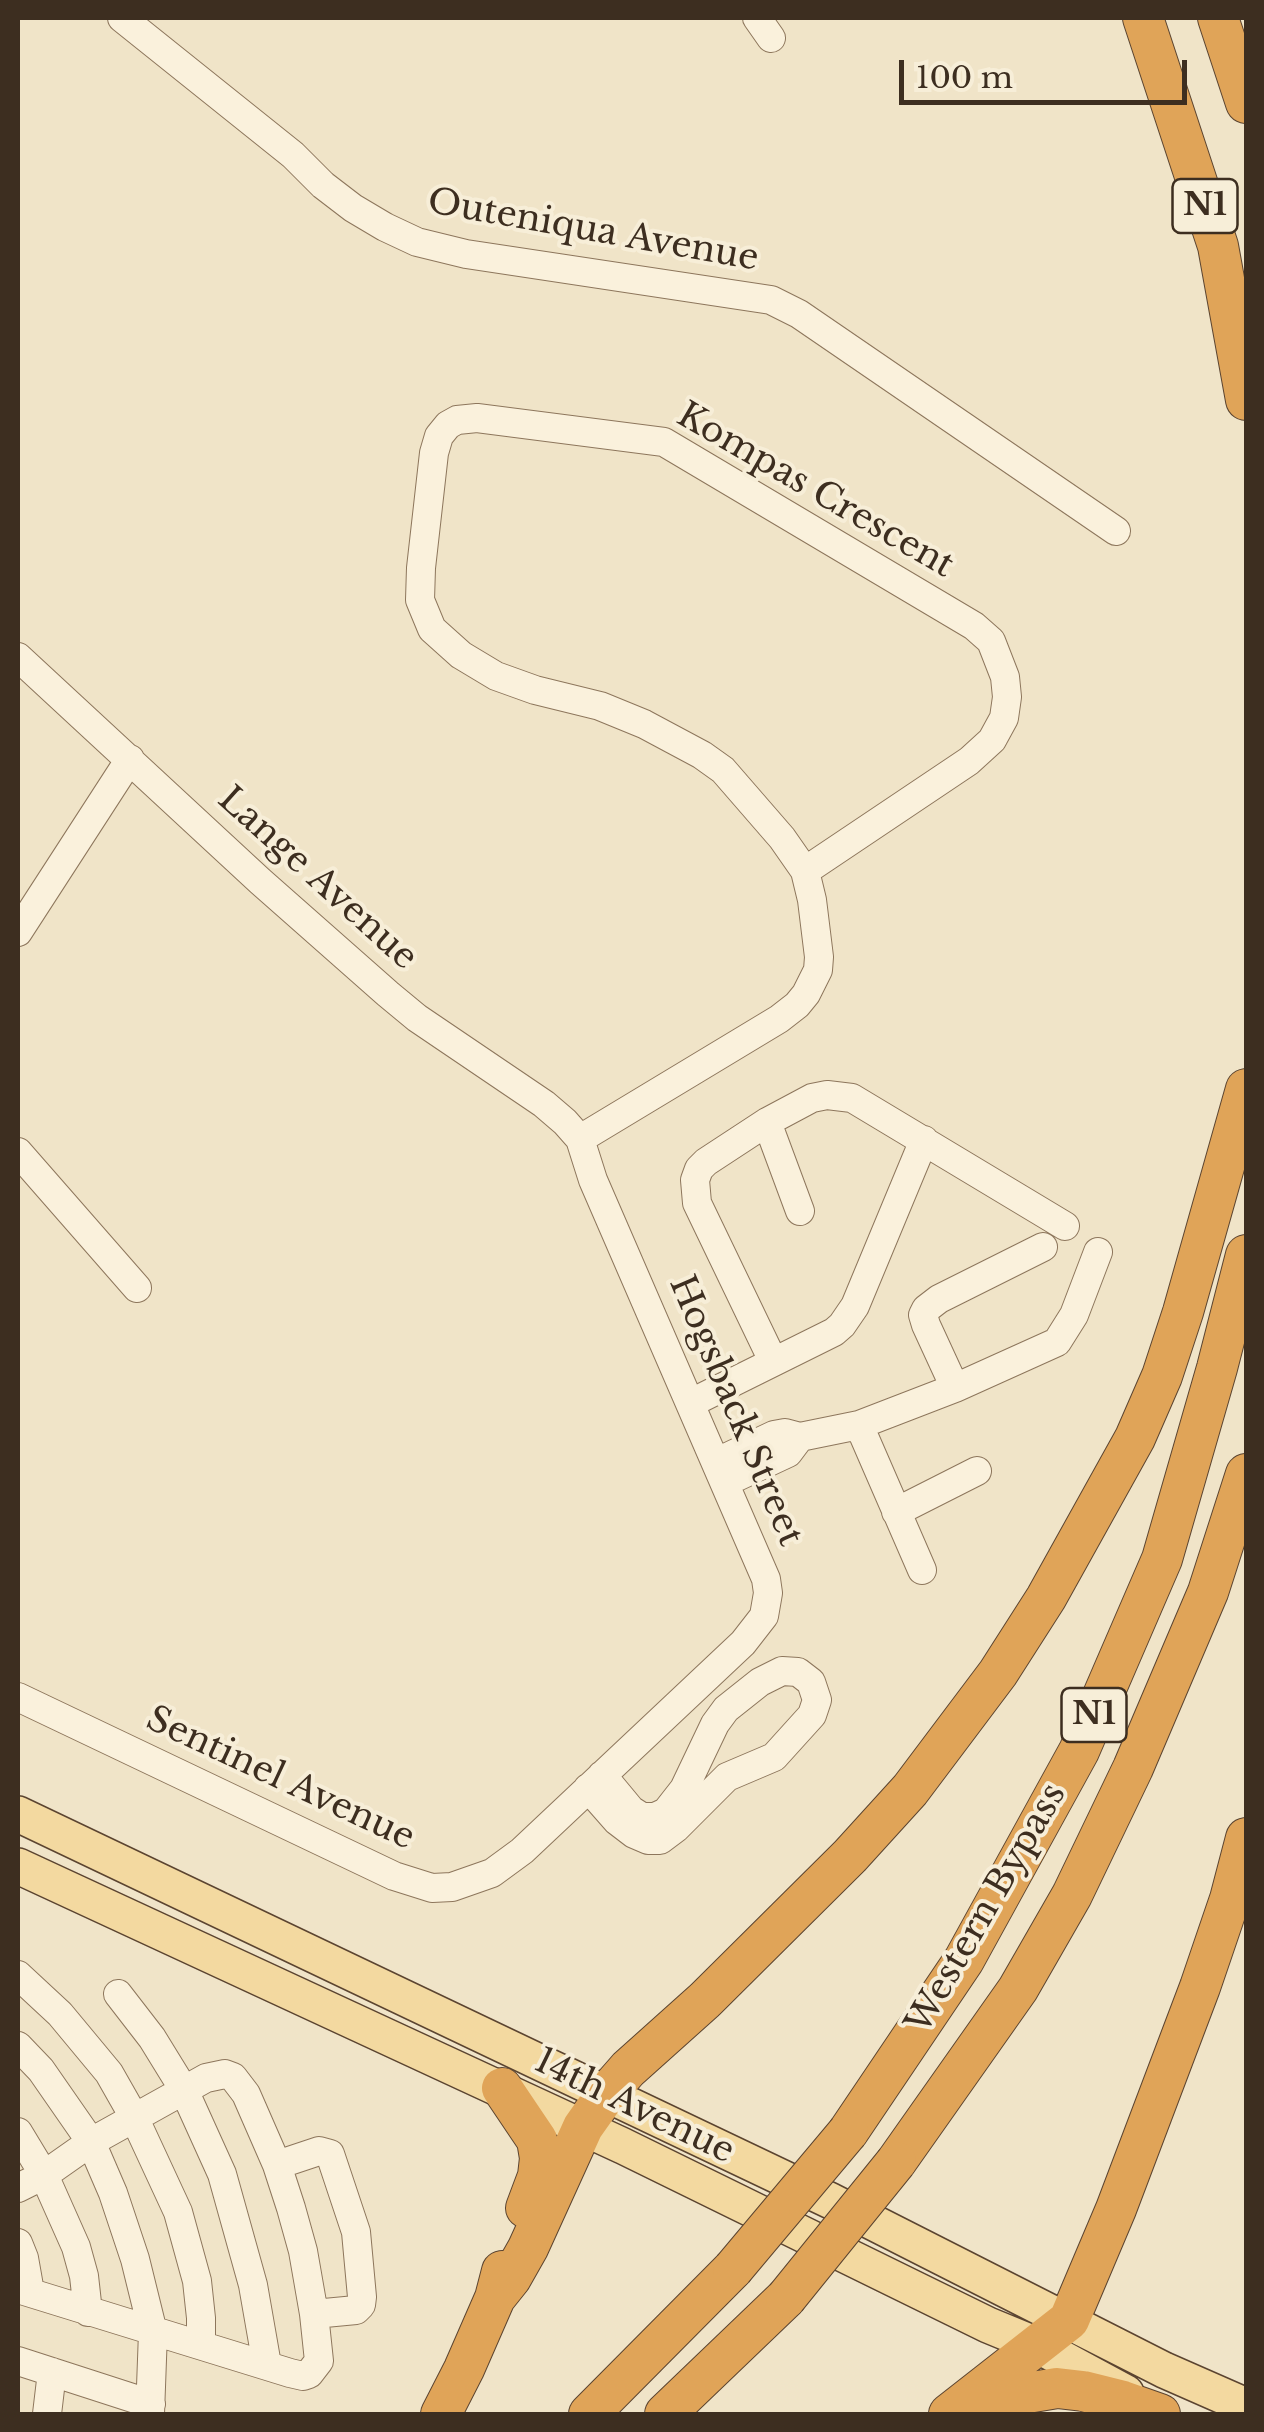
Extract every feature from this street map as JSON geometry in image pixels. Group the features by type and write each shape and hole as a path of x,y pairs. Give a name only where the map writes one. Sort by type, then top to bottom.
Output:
{"highway":[{"name":"N1","path":"1143,18 1218,246 1246,400"},
{"path":"1218,18 1246,103"},
{"path":"494,2298 528,2248 584,2127 608,2094 628,2069 705,2000 837,1869 910,1790 998,1673 1046,1598 1135,1438 1162,1376 1184,1312 1246,1089"},
{"name":"Western Bypass","path":"589,2414 733,2269 848,2132 964,1960 1078,1751 1162,1558 1246,1255"},
{"name":"Western Bypass","path":"665,2414 786,2298 896,2162 1018,1989 1072,1895 1132,1768 1208,1592 1246,1474"},
{"path":"949,2414 1069,2320 1200,1988 1246,1838"},
{"path":"441,2414 494,2298 538,2176 537,2140 502,2088"},
{"path":"974,2414 1027,2393 1057,2388 1096,2394 1163,2414"}],"main road":[{"name":"14th Avenue","path":"18,1814 831,2201 1164,2370 1246,2406"},
{"name":"14th Avenue","path":"18,1866 584,2127 1038,2346 1163,2414"},
{"path":"1164,2370 1246,2377"}],"street":[{"name":"Outeniqua Avenue","path":"122,18 293,155 323,185 385,227 418,242 466,254 715,286 771,300 800,314 1116,531"},
{"name":"Kompas Crescent","path":"580,1139 797,1006 818,970 812,900 804,872 782,838 752,801 702,755 600,706 496,676 460,656 432,629 420,600 421,568 434,453 439,436 448,425 477,418 664,442 974,626 991,642 1005,677 1007,697 1004,718 992,740 969,761 804,872"},
{"name":"Lange Avenue","path":"18,657 388,994 544,1104 580,1139"},
{"path":"18,932 130,758"},
{"path":"773,1361 697,1203 695,1180 706,1162 812,1098 852,1098 1066,1226"},
{"path":"768,1122 800,1211"},
{"name":"Hogsback Street","path":"580,1139 593,1180 766,1578 768,1593 764,1616 743,1643 595,1782"},
{"path":"690,1403 834,1332 849,1318 924,1140"},
{"path":"18,1152 137,1288"},
{"path":"955,1388 926,1325 926,1309 1043,1247"},
{"path":"721,1472 788,1453 800,1437 859,1425 1058,1342 1074,1315 1098,1252"},
{"path":"859,1425 922,1570"},
{"path":"896,1512 977,1470"},
{"path":"782,1671 798,1672 811,1682 818,1700 812,1716 774,1757 727,1778 660,1840 634,1834 616,1821 595,1782 642,1817 666,1812 684,1789 726,1709 760,1682 782,1671"},
{"name":"Sentinel Avenue","path":"18,1697 394,1876 432,1888 452,1887 492,1873 522,1851 595,1782"},
{"path":"18,1975 60,2014 108,2073 134,2117 178,2212 196,2281 202,2318 200,2344"},
{"path":"118,1994 152,2038 184,2090 222,2174 254,2284 267,2365"},
{"path":"18,2046 91,2142 112,2193 154,2332 150,2409 106,2402 52,2372 18,2361"},
{"path":"18,2188 184,2090 213,2076 233,2077 246,2094 277,2165 303,2251 319,2361 312,2372 303,2376 24,2290 24,2258 18,2244"},
{"path":"18,2132 44,2174 76,2246 88,2312"},
{"path":"277,2165 319,2151 330,2154 356,2232 361,2305 356,2310 314,2314"},
{"path":"47,2414 52,2372"}]}
